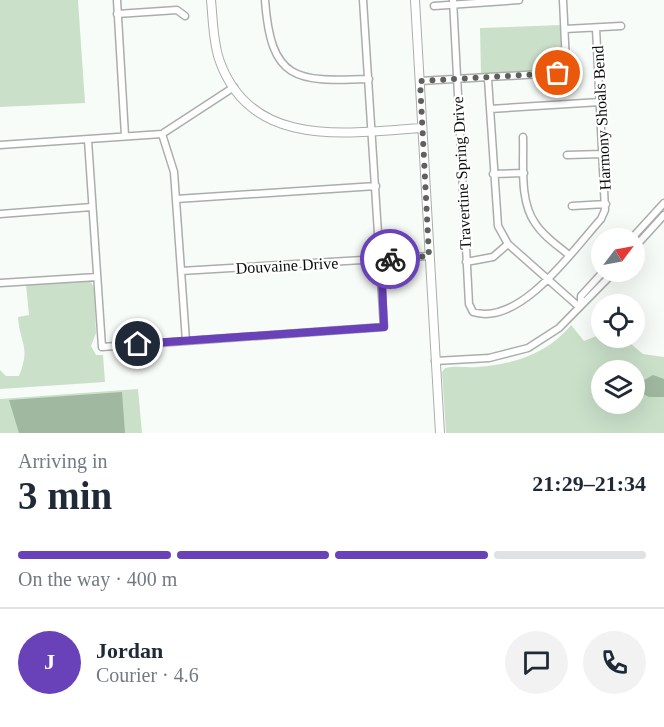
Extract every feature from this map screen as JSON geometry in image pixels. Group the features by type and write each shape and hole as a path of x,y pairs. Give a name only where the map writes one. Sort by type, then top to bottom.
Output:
{"street":[{"path":"117,0 125,136"},
{"path":"212,0 215,42 219,60 234,87 254,108 286,126 322,133 422,128"},
{"path":"266,0 270,43 278,57 294,72 317,81 369,79"},
{"path":"88,140 102,346 384,327 363,0"},
{"path":"415,0 440,433"},
{"path":"434,6 453,2 519,0"},
{"path":"420,81 488,79 558,73 566,64 563,0"},
{"name":"Travertine Spring Drive","path":"453,2 466,262 471,310"},
{"path":"117,14 177,10 185,16"},
{"path":"565,29 621,26"},
{"name":"Harmony Shoals Bend","path":"471,310 478,313 494,313 512,308 547,279 601,219 606,204 596,28"},
{"path":"488,79 496,221 508,244 547,279 580,304"},
{"path":"0,145 162,134 234,87"},
{"path":"490,109 600,102"},
{"path":"162,134 174,172 186,340"},
{"path":"523,137 527,204 533,221 568,255"},
{"path":"567,155 603,153"},
{"path":"493,174 525,173"},
{"path":"176,199 376,186"},
{"path":"641,228 664,203"},
{"path":"572,206 606,204"},
{"path":"0,214 92,207"},
{"path":"645,236 664,215"},
{"path":"466,262 493,257 508,244"},
{"name":"Douvaine Drive","path":"181,271 429,256"},
{"path":"0,283 97,277"},
{"path":"580,304 581,296 594,282"},
{"path":"435,361 489,358 515,353 550,335 580,304 588,302 605,282"}],"shaded area":[{"path":"0,0 78,0 85,103 0,107"},
{"path":"561,25 563,62 558,69 481,74 480,28"},
{"path":"91,282 94,288 96,333 91,346 96,355 103,355 105,382 0,389 0,370 6,376 19,376 24,358 24,345 18,317 29,315 26,285"},
{"path":"571,325 584,341 591,338 591,348 636,348 643,354 664,357 664,433 446,433 442,372 445,368 503,364 529,356 552,343"},
{"path":"653,375 664,379 664,397 645,395 645,380"},
{"path":"138,389 142,433 0,433 0,399"},
{"path":"122,392 125,433 19,433 9,400"}],"way so far":[{"path":"390,259 429,256 420,81 488,79 558,73"}],"route":[{"path":"138,344 384,327 381,259 390,259"}]}
